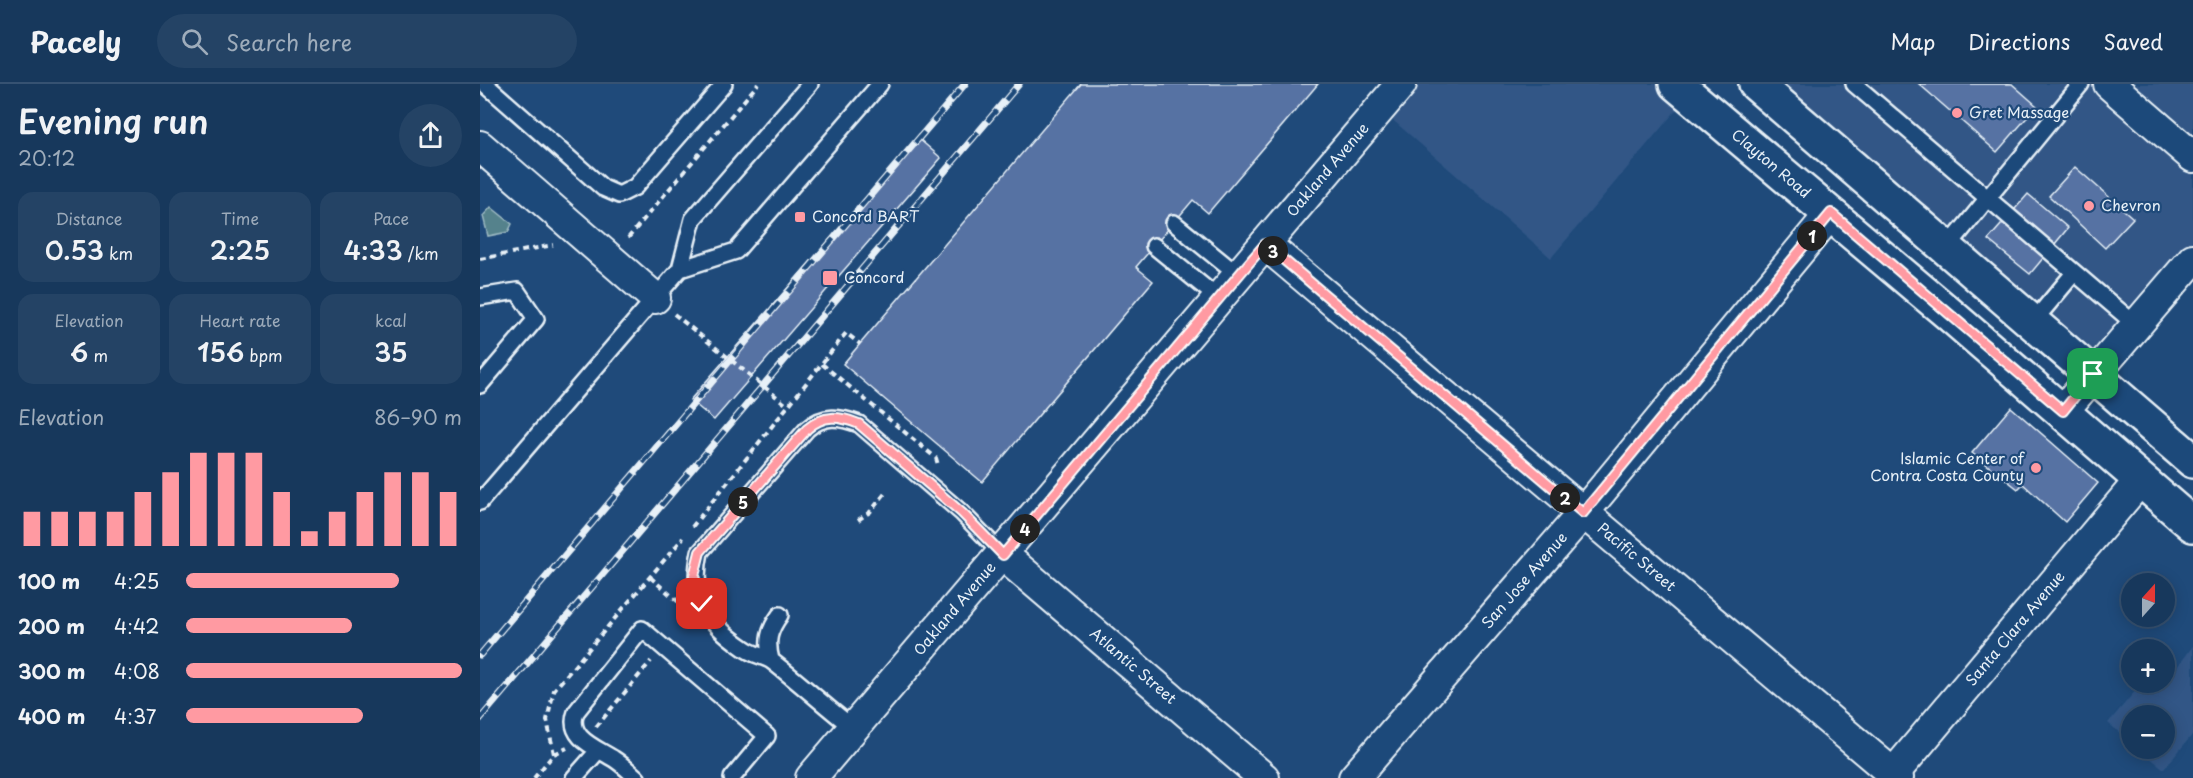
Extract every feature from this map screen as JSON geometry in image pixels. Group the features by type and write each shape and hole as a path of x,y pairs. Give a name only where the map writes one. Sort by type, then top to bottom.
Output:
{"main road":[{"name":"Clayton Road","path":"1676,84 1831,213 2193,525"},
{"path":"1756,84 2193,461"}],"street":[{"name":"Oakland Avenue","path":"811,778 852,727 1003,555 1401,84"},
{"path":"2109,84 2193,157"},
{"path":"480,146 664,306"},
{"name":"San Jose Avenue","path":"1354,778 1583,513 1831,213"},
{"name":"Pacific Street","path":"1265,244 1894,777"},
{"path":"2063,411 2193,259"},
{"name":"Santa Clara Avenue","path":"1894,777 2141,479"},
{"name":"Atlantic Street","path":"1003,555 1264,778"}],"lane":[{"path":"485,84 591,175 603,188 619,195 635,187 724,84"},
{"path":"480,502 664,306 680,269 693,219 810,84"},
{"path":"680,269 736,251 880,84"},
{"path":"1854,84 2136,325"},
{"path":"1947,248 2081,84"},
{"path":"1174,223 1239,276"},
{"path":"1154,246 1219,299"},
{"path":"2032,322 2074,273"},
{"path":"480,297 517,291 536,320 480,385"},
{"path":"852,727 771,660 745,650 711,620 702,604 694,576 700,552 807,429 825,418 841,417 859,424 962,513 1003,555"},
{"path":"771,660 767,645 771,627 780,615"},
{"path":"637,778 614,759 597,752 575,731 572,721 576,712 642,629 767,736 732,778"},
{"path":"574,778 597,752"}],"path":[{"path":"609,258 633,235 758,84"},
{"path":"480,259 586,238"},
{"path":"664,306 788,406"},
{"path":"858,520 870,512 887,491"},
{"path":"650,577 683,606"},
{"path":"554,754 585,740 663,646"}],"shaded area":[{"path":"1401,84 1676,84 1689,95 1551,258 1380,109"},
{"path":"1756,84 2193,84 2193,259 2093,374"},
{"path":"2193,646 2193,734 2175,756 2175,705 2123,705 2134,693 2175,693 2175,670"},
{"path":"2121,708 2121,734 2108,723"},
{"path":"2152,759 2172,759 2164,769"}],"green space":[{"path":"491,207 512,224 508,232 488,236 483,216"}],"building":[{"path":"1081,84 1318,84 1208,213 1193,200 1136,267 1153,281 982,482 843,364"},
{"path":"1919,84 2012,84 2037,106 1997,152"},
{"path":"918,138 941,158 714,420 690,400"},
{"name":"Chevron","path":"2075,167 2133,218 2105,248 2049,196"},
{"name":"Chevron","path":"2028,194 2068,228 2030,274 1988,240"},
{"name":"Islamic Center of Contra Costa County","path":"2011,407 2098,483 2065,522 2023,484 2018,489 1972,453"}],"railway":[{"path":"480,655 965,84"},
{"path":"480,719 1019,84"}],"place":[{"name":"Gret Massage","path":"1957,113"},
{"name":"Chevron","path":"2089,206"},
{"name":"Concord BART","path":"800,217"},
{"name":"Concord","path":"830,278"},
{"name":"Islamic Center of Contra Costa County","path":"2036,468"}],"route":[{"path":"702,604 694,576 700,552 807,429 825,418 841,417 859,424 962,513 1003,555 1265,244 1583,513 1831,213 2063,411 2093,374"}]}
